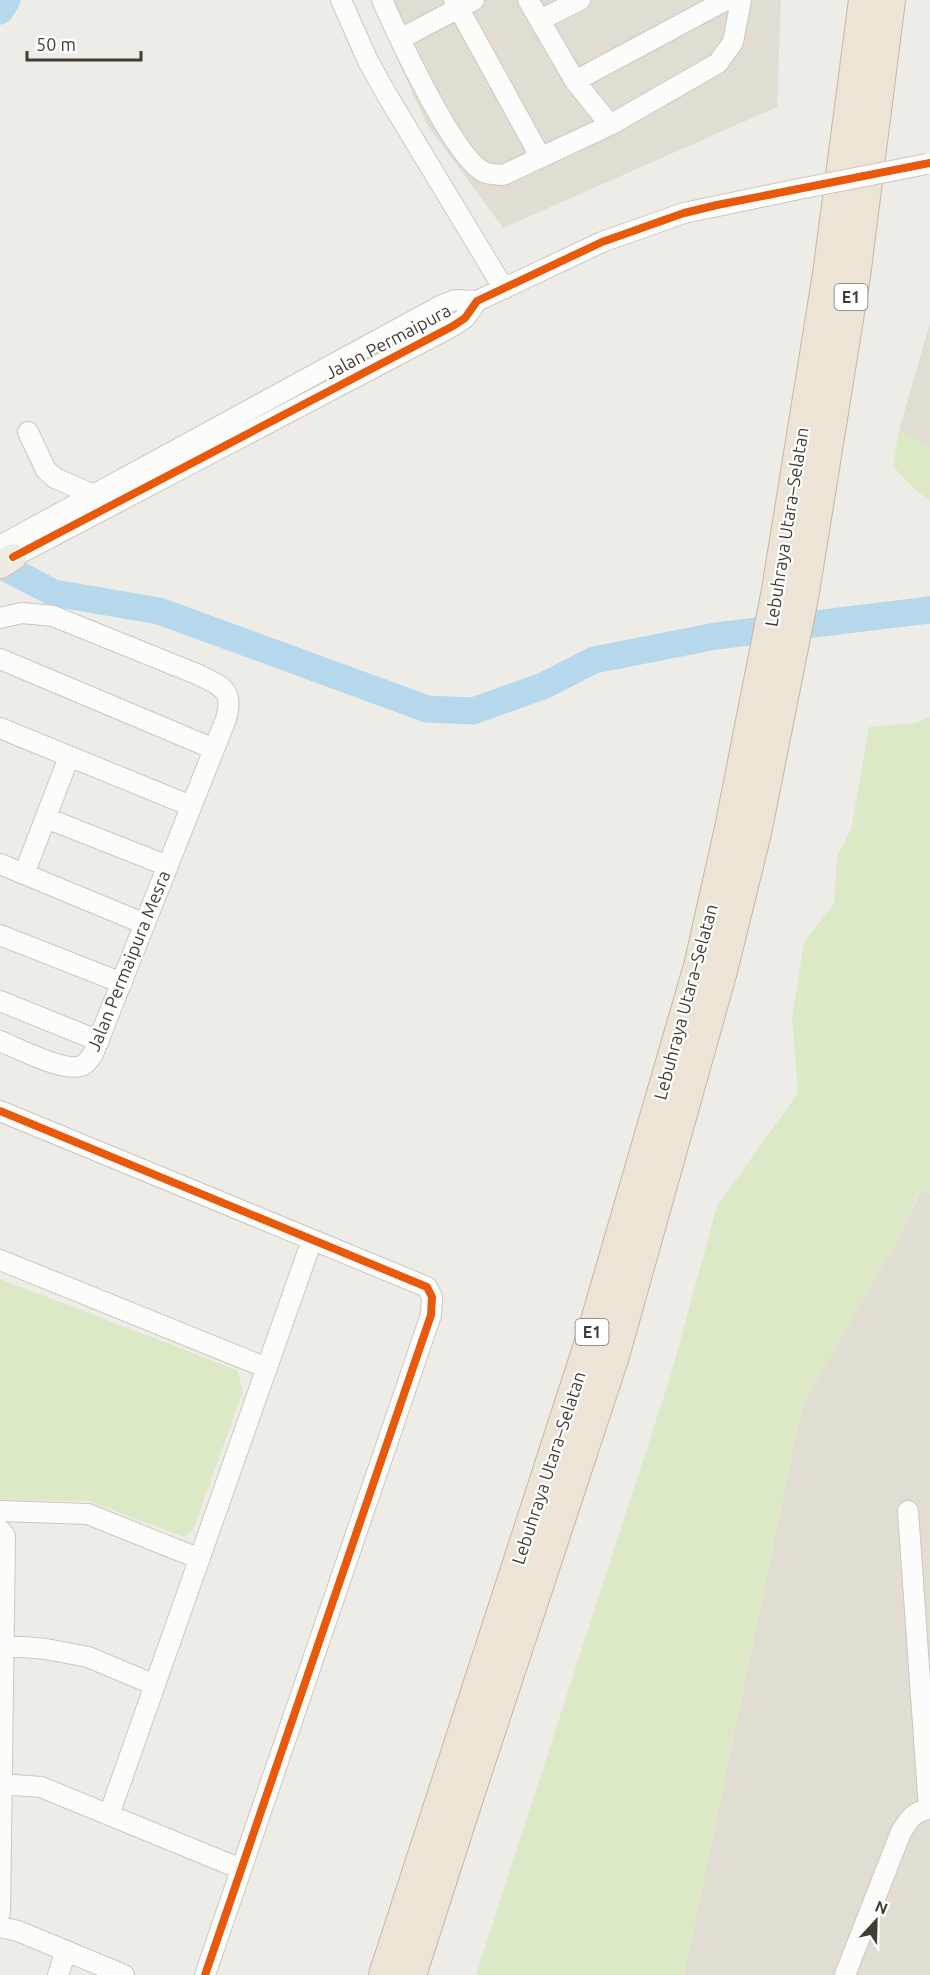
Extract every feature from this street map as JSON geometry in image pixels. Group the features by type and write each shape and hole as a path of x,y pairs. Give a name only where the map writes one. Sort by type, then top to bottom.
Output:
{"highway":[{"name":"Lebuhraya Utara–Selatan","path":"790,591 864,0"},
{"name":"Lebuhraya Utara–Selatan","path":"411,1975 614,1356 722,971 756,833 773,681 855,276 890,0"},
{"name":"Lebuhraya Utara–Selatan","path":"384,1975 588,1348 699,966 730,828 773,681"}],"street":[{"path":"341,0 368,61 387,95 504,289"},
{"path":"382,0 417,75 451,132 484,172 503,175 610,125 718,63 734,42 741,0"},
{"path":"528,0 575,81 610,125"},
{"path":"540,20 580,0"},
{"path":"575,81 726,0"},
{"path":"400,39 462,3 540,156"},
{"name":"Jalan Permaipura","path":"5,553 453,326 465,318 477,302 576,253 653,223 717,205 928,164"},
{"name":"Jalan Permaipura","path":"5,553 94,495 442,305 455,300 477,302"},
{"path":"28,432 46,470 55,478 94,495"},
{"name":"Jalan Permaipura Mesra","path":"0,618 22,613 53,616 219,684 230,699 226,719 93,1054 85,1064 75,1067 49,1061 0,1041"},
{"path":"0,659 214,749"},
{"path":"0,728 191,806"},
{"path":"24,874 69,757"},
{"path":"46,818 168,867"},
{"path":"0,864 145,924"},
{"path":"0,935 122,983"},
{"path":"0,1001 99,1041"},
{"path":"0,1111 427,1287 432,1297 431,1315 205,1975"},
{"path":"109,1815 312,1240"},
{"path":"0,1260 267,1368"},
{"path":"0,1511 88,1514 200,1559"},
{"path":"845,1975 901,1832 910,1818 919,1811 930,1809 908,1511"},
{"path":"0,1530 5,1536 0,1913"},
{"path":"2,1645 46,1649 88,1657 155,1685"},
{"path":"1,1784 41,1787 241,1869"},
{"path":"0,1927 18,1931 124,1975"},
{"path":"58,1975 66,1951"}],"shaded area":[{"path":"371,0 781,0 777,107 503,228 426,123"},
{"path":"930,323 930,449 899,430"},
{"path":"920,1191 930,1194 930,1975 684,1975 802,1406 902,1232"}],"green space":[{"path":"899,430 930,449 930,500 915,490 893,466"},
{"path":"930,717 930,1194 919,1191 902,1232 802,1406 684,1975 476,1975 671,1374 717,1206 798,1093 792,1018 804,942 834,904 837,857 851,829 869,727 916,723"},
{"path":"0,1279 237,1370 243,1391 193,1530 184,1537 88,1501 0,1500"}],"waterway":[{"path":"0,11 7,0"},
{"path":"0,565 54,593 159,611 427,709 473,711 543,686 594,660 716,636 930,610"}],"cycle path":[{"path":"13,557 453,326 465,318 477,301 602,242 684,213 717,205 930,163"},
{"path":"0,1111 427,1287 432,1297 431,1315 205,1975"}]}
